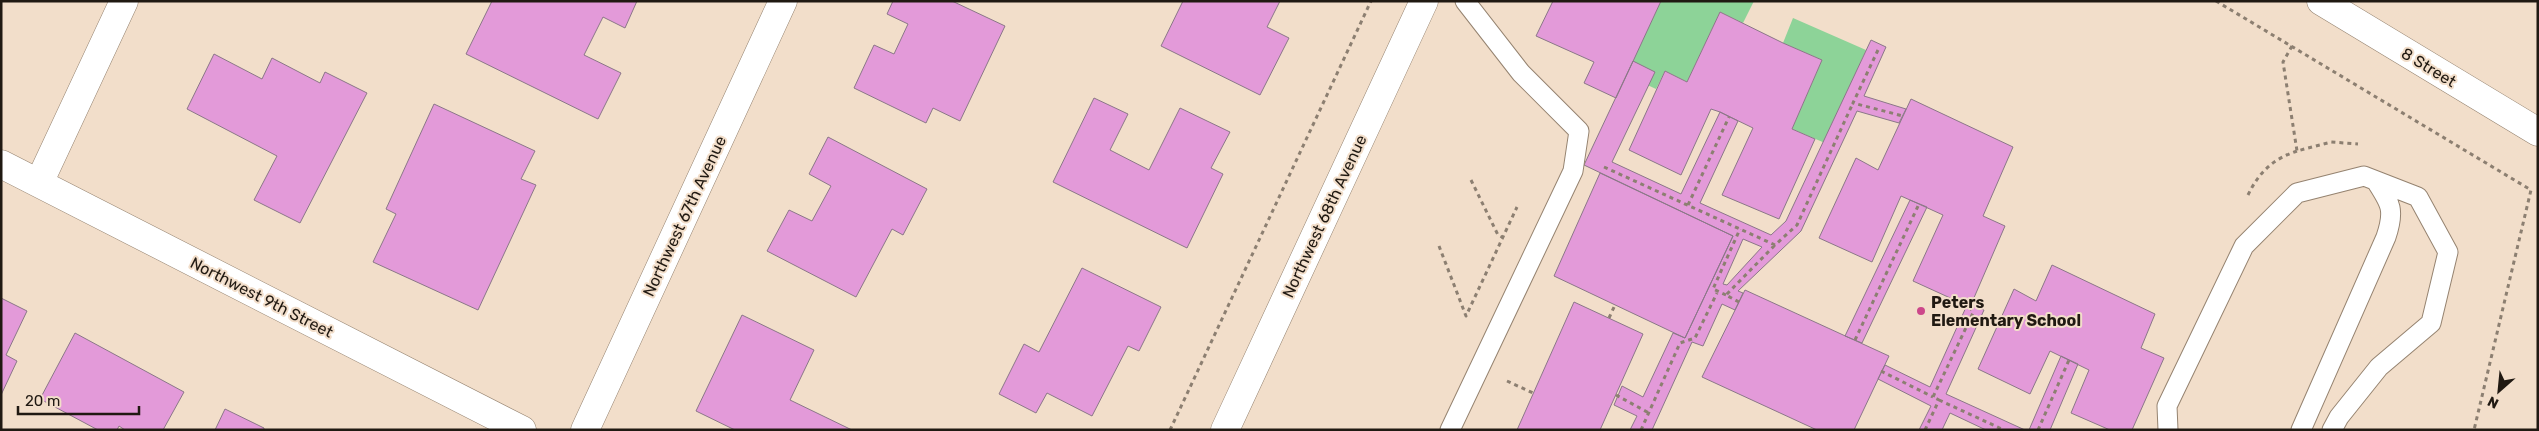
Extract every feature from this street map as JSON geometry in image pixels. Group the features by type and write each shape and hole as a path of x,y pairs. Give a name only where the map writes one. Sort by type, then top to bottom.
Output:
{"street":[{"path":"38,183 124,1"},
{"name":"Northwest 67th Avenue","path":"585,430 783,1"},
{"name":"Northwest 68th Avenue","path":"1225,430 1424,1"},
{"name":"8 Street","path":"2321,1 2538,132"},
{"name":"Northwest 9th Street","path":"1,164 522,430"}],"lane":[{"path":"1450,430 1573,171 1579,131 1522,73 1465,1"},
{"path":"2168,430 2167,406 2244,246 2297,193 2364,176 2418,197 2448,252 2431,323 2380,368 2338,417 2332,430"},
{"path":"2302,430 2386,237 2392,219 2390,202 2376,181"}],"path":[{"path":"1170,430 1372,1"},
{"path":"2216,1 2532,190 2474,430"},
{"path":"2292,46 2283,62 2297,151 2332,142 2366,146"},
{"path":"1726,295 1797,225 1878,50"},
{"path":"1853,103 1903,116"},
{"path":"1688,205 1729,117"},
{"path":"1596,163 1775,245"},
{"path":"1855,340 1919,204"},
{"path":"1439,246 1466,316 1517,207"},
{"path":"1739,302 1713,289 1740,229"},
{"path":"1641,430 1680,343 1696,338 1717,294"},
{"path":"1609,318 1615,305"},
{"path":"1933,397 1973,313 1970,307"},
{"path":"2038,430 2069,360"},
{"path":"1881,371 2004,430"},
{"path":"1506,381 1533,393"},
{"path":"1616,395 1649,413"},
{"path":"1924,430 1939,400"}],"green space":[{"path":"1661,1 1754,1 1743,23 1720,12 1687,82 1665,71 1656,89 1626,75"},
{"path":"1793,18 1866,50 1825,143 1792,129 1822,60 1783,43"}],"building":[{"path":"492,1 637,1 625,28 603,17 584,55 621,73 598,119 466,54"},
{"path":"893,1 952,1 1005,26 960,121 933,108 926,123 854,88 874,45 894,54 908,24 887,14"},
{"path":"1183,1 1280,1 1267,27 1289,38 1260,95 1161,46"},
{"path":"1553,1 1661,1 1616,98 1584,83 1594,62 1536,36"},
{"path":"1720,12 1822,60 1792,129 1815,139 1779,219 1722,195 1753,128 1720,112 1711,109 1681,175 1629,150 1665,71 1687,82"},
{"path":"1871,40 1886,47 1864,96 1906,109 1899,123 1857,111 1801,231 1738,291 1743,293 1735,310 1722,304 1703,346 1692,342 1652,430 1630,430 1637,416 1614,405 1622,386 1643,397 1673,333 1685,338 1733,236 1584,165 1633,61 1655,72 1612,162 1681,194 1720,112 1738,121 1700,203 1771,235 1786,221","holes":["1743,239 1762,247 1727,285 1723,284"]},
{"path":"214,54 262,79 272,58 320,83 325,72 367,93 300,223 254,200 277,156 187,109"},
{"path":"1094,98 1128,114 1110,150 1149,170 1180,108 1230,132 1211,168 1223,174 1187,248 1053,182"},
{"path":"1911,99 2013,147 1983,216 2005,226 1970,307 1913,281 1943,215 1901,196 1872,262 1819,238 1856,158 1878,170"},
{"path":"434,104 535,151 521,179 536,185 478,310 373,262 396,214 386,209"},
{"path":"828,137 927,189 903,235 892,229 856,297 767,251 789,210 812,221 831,186 809,174"},
{"path":"1600,173 1733,236 1685,338 1554,276"},
{"path":"1910,200 1927,207 1862,343 1845,336"},
{"path":"2052,265 2155,314 2141,348 2164,358 2132,430 2110,430 2071,413 2089,370 2050,351 2030,394 1978,369 2014,289 2036,301"},
{"path":"1082,268 1161,307 1139,351 1128,346 1092,416 1047,393 1036,413 999,394 1024,344 1039,352"},
{"path":"1745,290 1889,356 1854,430 1817,430 1702,377"},
{"path":"1,298 27,311 6,355 17,361 1,395"},
{"path":"1574,302 1643,334 1600,430 1517,430"},
{"path":"1971,304 1984,310 1946,394 2025,430 1986,430 1950,413 1942,430 1919,430 1931,406 1878,379 1885,365 1930,387 1967,305 1970,307"},
{"path":"742,315 814,350 790,400 852,430 735,430 696,411"},
{"path":"75,333 184,392 163,430 125,430 119,426 117,430 98,430 40,399"},
{"path":"2061,356 2078,364 2050,430 2029,430"},
{"path":"225,409 264,428 264,430 215,430"}],"place":[{"name":"Peters Elementary School","path":"1921,311"}]}
